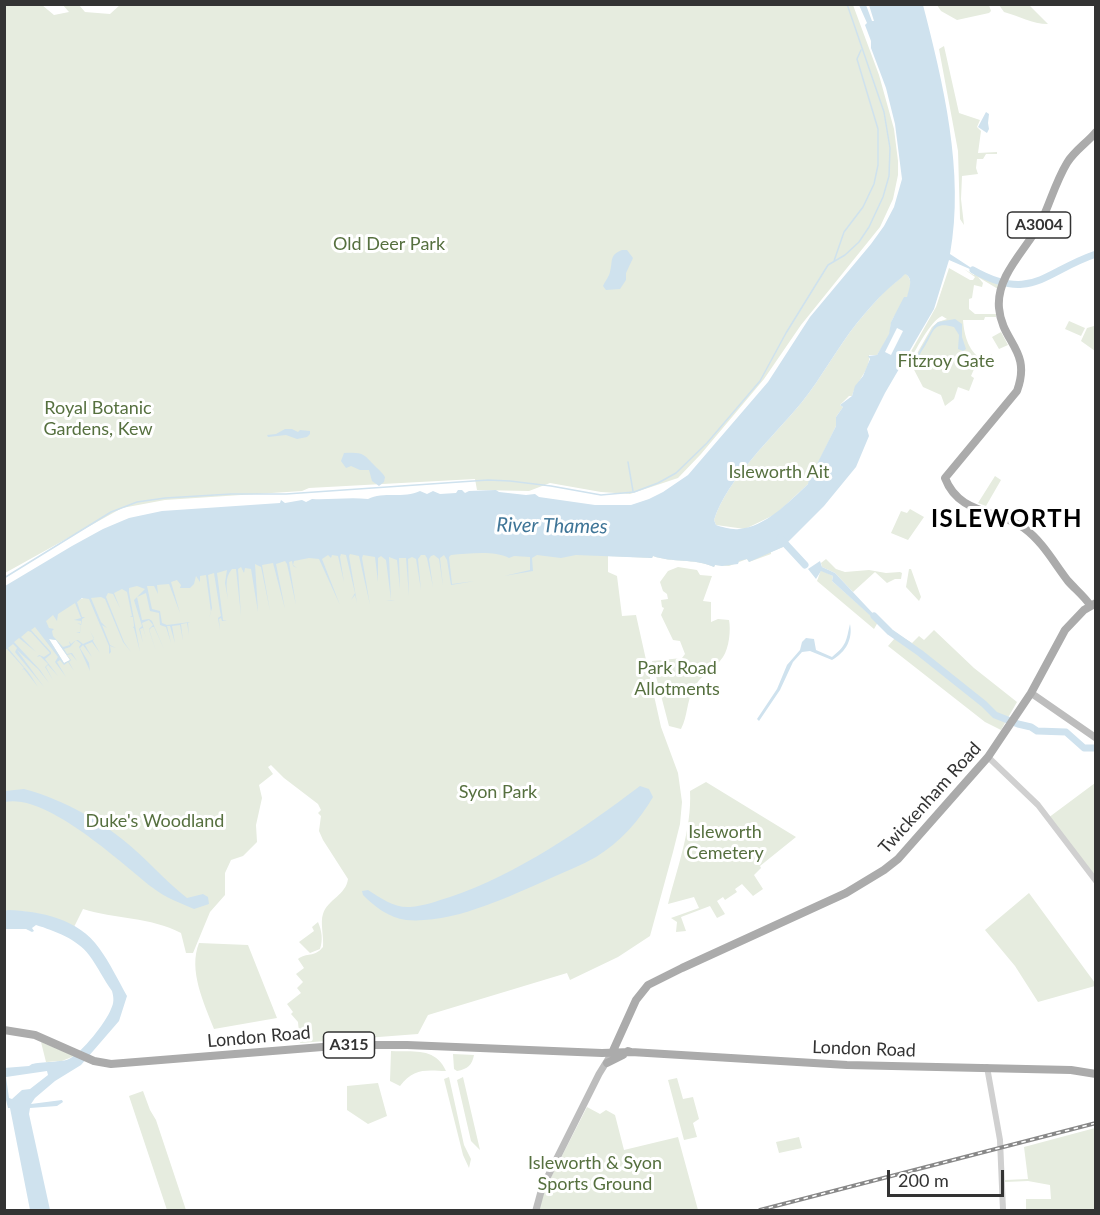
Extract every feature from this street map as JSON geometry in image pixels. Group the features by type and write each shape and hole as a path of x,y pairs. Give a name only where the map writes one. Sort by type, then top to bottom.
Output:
{"main road":[{"name":"A3004","path":"1093,604 1070,583 1043,545 1031,534 1014,522 967,505 945,478 1012,398 1019,384 1020,359 1001,318 999,303 1002,289 1038,227 1066,164 1095,132"},
{"name":"Twickenham Road","path":"611,1051 639,996 648,985 846,893 887,868 909,849 988,757 1031,693 1065,630 1093,604"},
{"path":"1031,693 1095,738"},
{"name":"London Road","path":"4,1030 35,1035 90,1060 111,1064 347,1045 407,1045 611,1051 847,1065 1071,1070 1095,1074"},
{"path":"605,1064 628,1052 620,1035"},
{"path":"536,1210 542,1188 611,1051"}],"street":[{"path":"988,757 1038,805 1095,881"},
{"path":"987,1067 1000,1140 999,1161 1003,1210"}],"green space":[{"name":"Old Deer Park","path":"62,4 79,5 85,12 110,14 121,4 853,5 879,75 894,129 898,175 893,199 880,227 801,325 764,379 678,478 630,494 601,492 550,483 529,491 477,490 475,479 309,488 302,491 165,500 122,508 5,573 5,5 42,5 54,15 69,12"},
{"path":"937,5 989,5 991,11 957,20 941,11"},
{"path":"999,5 1029,5 1048,24 1004,12"},
{"path":"944,46 959,113 980,120 977,127 981,131 978,153 997,152 997,154 986,154 983,159 977,159 978,174 962,176 961,199 964,225 960,219 958,151 939,49"},
{"name":"Fitzroy Gate","path":"949,268 970,280 975,277 964,269 1000,284 998,289 978,277 983,283 982,287 974,285 972,298 969,299 969,309 975,314 996,314 996,317 985,317 984,320 963,320 966,338 971,349 979,357 984,360 992,354 989,364 978,360 971,376 974,378 969,391 958,387 954,399 945,406 941,395 923,387 911,364 932,327 947,319 942,316 937,319 923,337 907,365 904,364 936,307"},
{"name":"Isleworth Ait","path":"905,273 911,284 907,297 892,320 889,335 879,353 869,355 866,370 852,396 840,405 843,407 836,417 836,426 808,484 776,514 745,529 716,525 714,520 720,505 752,458 802,402 857,323 884,292"},
{"path":"1069,321 1085,328 1081,336 1065,329"},
{"path":"1094,326 1095,351 1081,341 1087,328"},
{"path":"1001,332 1008,345 999,349 992,337"},
{"path":"995,476 1001,480 986,506 978,503"},
{"path":"910,509 924,517 908,540 891,533 901,511 907,513"},
{"name":"Syon Park","path":"779,540 783,547 771,554 729,566 715,565 714,567 699,562 653,556 652,558 608,556 608,572 617,576 622,616 636,615 661,727 678,773 682,802 680,824 650,936 618,957 570,980 567,973 428,1015 418,1034 300,1043 298,1022 291,1014 293,1012 287,1004 301,993 297,988 303,982 296,974 304,968 298,959 317,953 323,947 323,914 329,904 344,889 348,879 319,831 321,816 318,813 321,810 318,804 271,765 268,767 273,774 259,785 262,798 256,825 257,842 243,856 231,860 225,873 225,895 210,912 193,953 186,953 181,933 145,921 83,909 74,927 41,914 5,911 5,639 20,624 181,558","holes":["49,639 56,640 70,660 64,663"]},
{"path":"826,559 836,569 845,572 869,570 886,573 900,572 902,573 901,579 887,583 875,572 853,592 835,573 822,567 821,563"},
{"name":"Park Road Allotments","path":"678,567 697,570 700,575 712,576 703,601 711,602 711,622 718,619 729,620 730,629 725,653 720,661 697,683 691,693 681,729 669,726 652,661 682,658 685,654 680,641 673,640 661,615 664,608 661,600 668,599 660,582 668,571"},
{"path":"909,569 911,569 921,597 919,601 906,587"},
{"path":"821,570 833,576 832,581 878,622 874,629 817,581"},
{"path":"882,621 912,643 919,636 924,640 934,630 974,668 1017,702 1001,730 985,722 888,646 895,638 878,624"},
{"name":"Isleworth Cemetery","path":"706,782 796,837 760,866 761,868 754,875 763,889 753,896 742,884 735,889 737,892 725,900 723,897 717,901 725,914 717,918 710,906 681,917 686,931 676,932 677,922 671,918 699,908 694,897 668,904 689,820 690,791"},
{"path":"1095,783 1095,881 1048,818"},
{"path":"1029,893 1095,986 1038,1002 1015,966 985,930"},
{"path":"318,922 322,936 321,946 320,949 310,953 299,942 314,931 312,927"},
{"path":"199,943 248,945 277,1018 214,1029 196,975 196,953"},
{"path":"41,1042 74,1056 62,1061 46,1062"},
{"path":"391,1051 415,1051 430,1054 442,1063 446,1071 420,1071 410,1076 400,1086 390,1081"},
{"path":"453,1054 474,1055 469,1066 457,1071 454,1069"},
{"path":"449,1077 464,1145 471,1159 469,1168 463,1155 444,1079"},
{"path":"463,1077 480,1150 471,1141 457,1080"},
{"path":"677,1078 683,1099 693,1097 699,1119 693,1123 697,1137 684,1140 668,1080"},
{"path":"378,1083 387,1116 368,1124 347,1110 347,1086"},
{"path":"143,1091 156,1120 186,1210 167,1210 129,1096"},
{"name":"Isleworth & Syon Sports Ground","path":"587,1107 600,1114 606,1110 615,1115 624,1150 678,1137 698,1210 538,1210 544,1191"},
{"path":"1095,1128 1095,1210 1026,1210 1026,1199 1051,1199 1050,1185 1028,1181 1005,1182 1005,1180 1028,1179 1024,1147"},
{"path":"799,1137 802,1148 779,1153 776,1142"}],"water":[{"name":"River Thames","path":"859,5 866,5 874,21 869,5 923,5 950,128 955,192 950,254 979,273 949,260 934,309 885,393 867,429 869,436 856,467 824,506 783,547 749,562 747,559 739,561 738,564 715,565 714,567 699,562 653,556 652,558 576,555 561,558 537,555 532,558 533,571 504,576 530,570 530,557 509,558 488,553 451,555 449,557 452,584 475,581 451,585 444,555 440,558 443,586 439,559 434,555 429,559 433,587 427,558 421,555 418,559 421,590 416,559 412,557 408,559 409,596 406,558 399,558 400,589 397,560 389,557 391,600 386,560 381,556 378,558 378,582 375,557 363,555 370,605 359,556 350,554 349,556 357,603 355,595 351,600 355,593 346,555 341,554 340,557 344,582 338,556 332,555 331,558 328,555 322,559 340,605 319,559 309,558 294,561 293,565 297,568 293,566 292,561 289,562 296,605 287,564 285,561 276,564 285,609 273,563 262,565 270,611 261,567 255,564 258,612 251,569 245,568 244,573 241,567 238,569 241,616 236,569 232,569 228,576 228,600 225,583 227,570 217,573 223,620 227,620 222,621 221,618 219,619 220,630 218,618 221,616 214,573 208,575 211,612 206,575 200,576 200,582 196,576 190,588 180,588 181,585 177,580 171,582 180,613 169,584 157,585 158,594 154,586 147,586 152,609 160,611 162,623 167,625 190,622 188,623 189,635 187,623 181,624 183,641 180,625 172,626 175,643 170,626 167,626 171,643 166,627 160,625 159,613 150,611 146,593 137,597 145,589 137,586 129,588 140,652 133,628 133,617 130,617 132,616 127,592 122,589 114,593 120,608 113,594 108,593 106,597 124,642 131,652 123,642 105,599 91,598 101,622 107,628 102,625 110,645 116,648 110,646 109,654 109,646 89,599 82,598 77,602 82,617 85,617 82,619 80,633 76,632 80,632 81,625 77,623 81,624 81,621 74,620 81,618 75,603 58,614 57,621 53,615 46,621 49,628 54,629 53,636 63,647 70,645 69,641 71,644 76,640 70,647 64,649 67,654 72,653 77,661 71,654 67,655 71,660 69,662 74,671 68,662 64,665 60,660 57,662 66,677 55,662 58,657 35,627 31,630 51,652 45,659 58,676 48,665 46,667 53,680 45,667 48,664 40,656 37,657 39,655 44,657 50,653 28,631 21,637 36,652 19,638 14,642 40,670 49,683 38,669 17,650 44,687 15,652 17,648 13,644 8,648 29,673 38,687 24,669 22,670 24,668 5,649 5,586 103,529 129,518 162,511 280,503 281,500 285,503 302,500 306,502 312,499 368,499 420,491 427,494 433,491 440,494 456,493 458,490 465,493 496,490 526,495 535,494 539,497 595,505 631,505 663,492 688,475 768,382 810,317 871,244 894,207 902,179 895,124 886,88 871,48 865,25 867,23","holes":["905,274 910,281 907,297 904,297 891,322 889,334 877,355 868,356 870,359 852,396 840,405 843,407 836,417 836,426 811,476 807,476 808,484 776,512 758,524 736,529 716,525 714,520 720,505 752,458 802,402 857,323","49,639 56,640 70,660 64,663"]},
{"path":"986,112 989,114 987,133 978,127"},
{"path":"622,250 627,250 633,258 626,273 626,280 620,289 606,290 603,286 609,274 612,259"},
{"path":"955,319 962,324 962,337 966,349 963,351 958,349 959,335 954,327 938,326 915,364 912,364 934,326 938,322"},
{"path":"285,429 298,432 300,430 310,431 310,434 297,439 286,435 268,437 267,435 276,434"},
{"path":"344,453 359,453 365,456 384,475 384,482 379,486 372,481 369,470 360,470 351,466 346,468 341,461"},
{"path":"820,561 822,567 835,573 881,622 879,624 832,581 833,576 821,571 816,579 808,569"},
{"path":"137,597 142,620 149,619 152,621 164,649 154,627 149,630 153,625 149,620 142,623 146,638 143,628 140,629 143,643 139,629 142,626 134,600"},
{"path":"850,624 847,645 832,660 810,651 802,652 793,662 780,690 759,721 757,719 777,689 787,665 800,650 802,642 806,638 814,639 816,650 832,657 845,642"},
{"path":"94,639 100,653 92,642 85,645 92,657 83,645 80,648 89,663 90,671 79,647 81,644 76,640 83,644"},
{"path":"640,786 649,789 653,797 642,814 613,845 585,863 499,901 442,918 406,920 382,911 363,895 362,891 368,890 393,904 404,907 420,906 450,897 500,876 549,849"},
{"path":"24,789 63,803 100,823 130,846 187,898 203,894 208,897 209,904 194,909 168,897 153,888 83,832 62,819 41,808 22,802 5,802 5,791"},
{"path":"5,911 33,912 58,918 81,930 99,948 127,996 119,1021 81,1065 55,1081 31,1104 62,1100 63,1102 57,1106 30,1108 29,1114 50,1210 30,1210 10,1108 8,1108 5,1096 4,1068 62,1061 74,1056 93,1037 104,1021 112,1007 113,996 92,960 78,944 36,925 32,928 34,931 32,932 26,929 5,929","holes":["47,1071 48,1075 30,1089 22,1090 12,1099 9,1098 6,1077"]}],"pier":[{"path":"897,328 903,331 891,355 885,352"}],"waterway":[{"path":"4,578 111,512 137,502 165,498 231,494 286,494 488,480 551,486 601,495 634,492 676,473 707,443 760,381 786,333 828,265 845,255 859,242 883,197 889,176 890,148 884,112 847,4"},
{"path":"834,261 844,232 863,207 874,184 878,165 878,129 857,59 861,50"},
{"path":"973,270 993,280 1024,284 1037,281 1096,254"},
{"path":"628,462 633,491"},
{"path":"780,538 805,565"},
{"path":"874,616 890,632 920,653 995,715 1037,731 1066,732 1084,748 1096,748"}],"railway":[{"path":"760,1210 1096,1123"}],"district":[{"name":"ISLEWORTH","path":"1007,519"}],"park label":[{"name":"Royal Botanic Gardens, Kew","path":"98,418"},
{"name":"Duke's Woodland","path":"155,821"}]}
